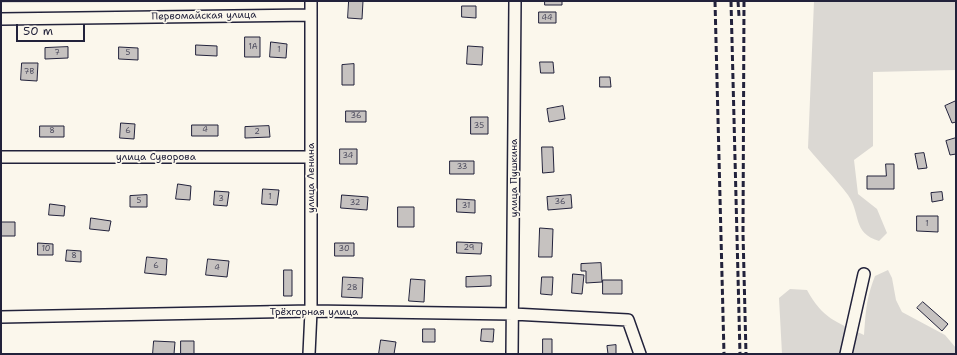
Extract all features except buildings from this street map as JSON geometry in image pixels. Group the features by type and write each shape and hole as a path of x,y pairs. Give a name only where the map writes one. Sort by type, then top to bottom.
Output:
{"street":[{"name":"улица Ленина","path":"309,354 311,312 311,1"},
{"name":"улица Пушкина","path":"512,354 515,1"},
{"name":"Первомайская улица","path":"1,19 311,14"},
{"name":"улица Суворова","path":"1,157 311,157"},
{"path":"846,354 864,274"},
{"name":"Трёхгорная улица","path":"1,316 311,312 513,314 628,320 640,354"}],"shaded area":[{"path":"1,1 293,1 1,3"},
{"path":"814,1 956,1 956,70 873,72 873,146 854,160 858,194 877,209 887,233 879,241 870,237 861,228 855,209 848,195 808,148"},
{"path":"888,270 892,278 896,300 902,312 945,335 956,348 956,354 782,354 779,298 790,289 807,290 824,313 837,322 864,335 868,298 872,284 875,276"}],"railway":[{"path":"715,1 724,354"},
{"path":"731,1 740,354"},
{"path":"738,1 739,16"},
{"path":"744,1 743,233 746,354"}]}
